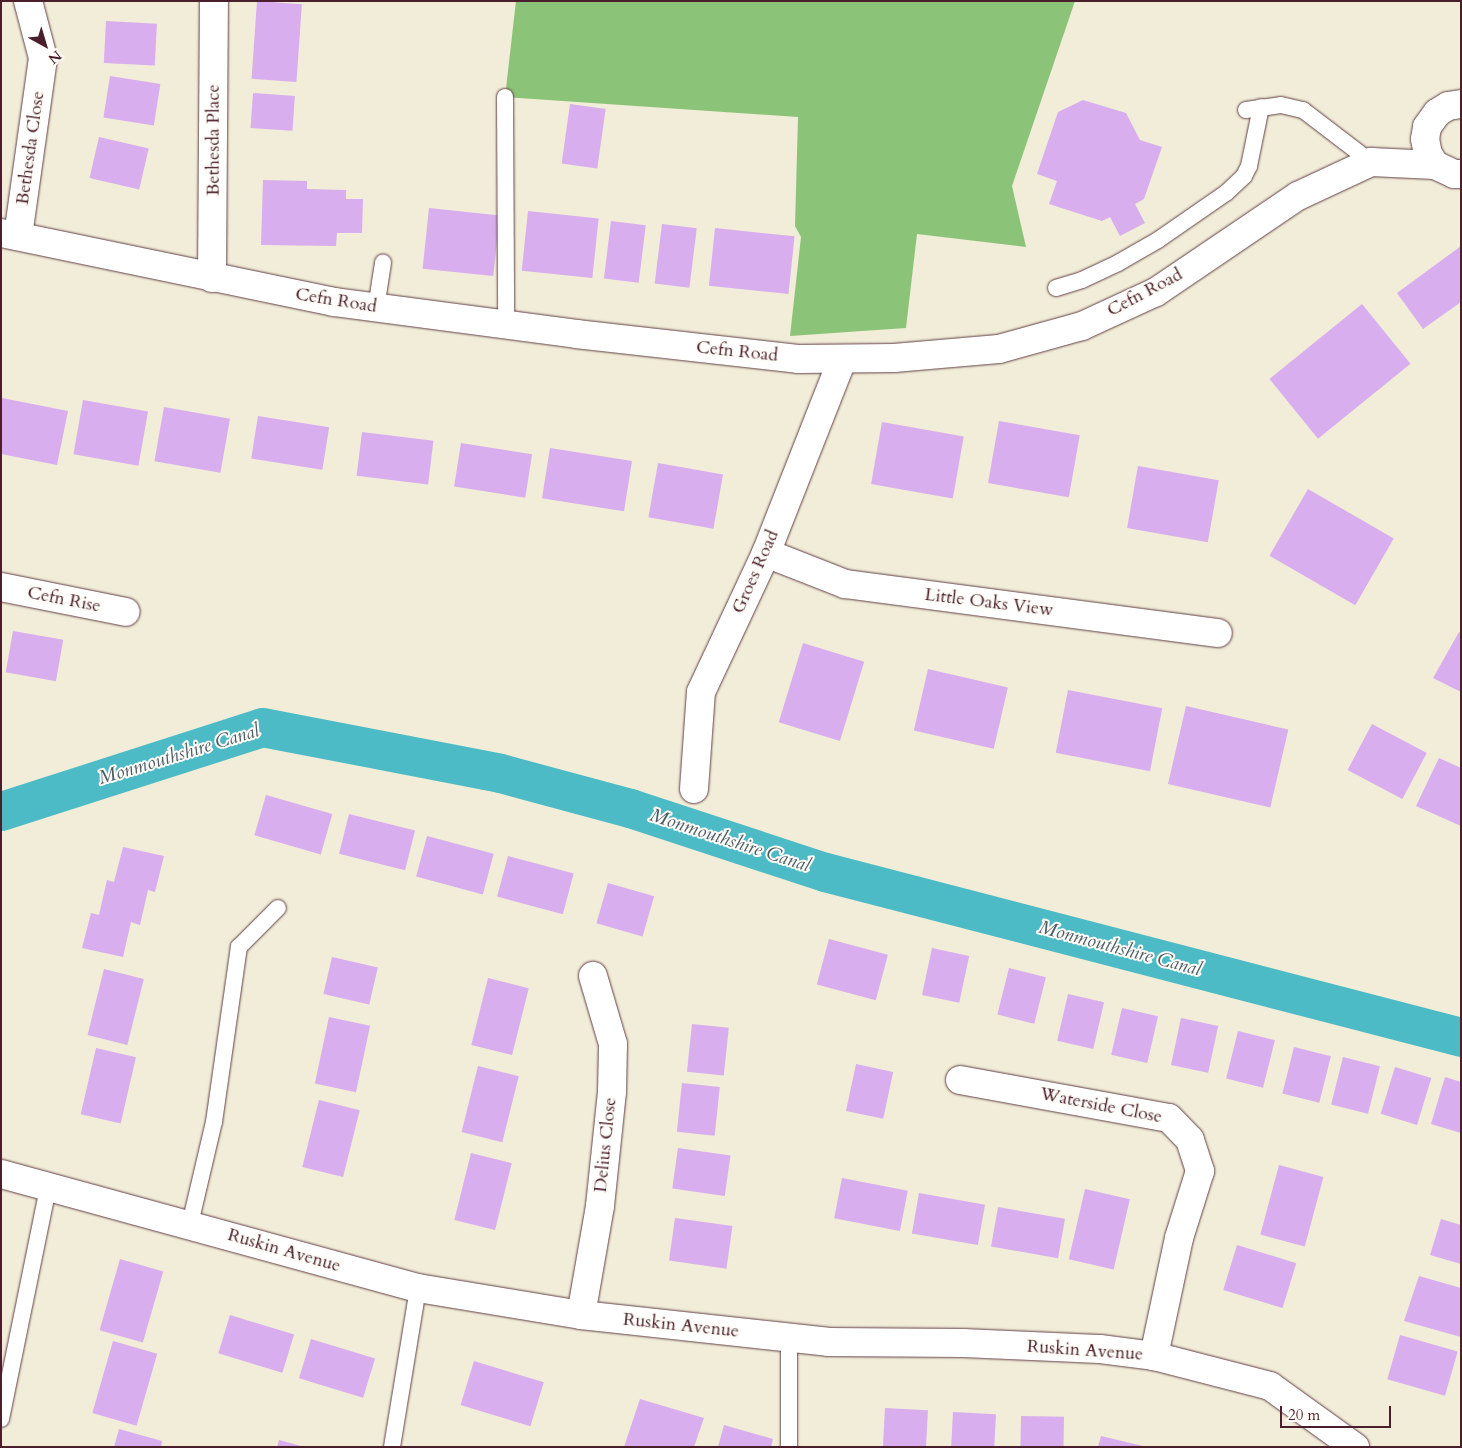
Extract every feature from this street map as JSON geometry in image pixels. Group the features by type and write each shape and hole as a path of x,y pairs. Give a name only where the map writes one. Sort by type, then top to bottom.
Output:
{"street":[{"name":"Bethesda Close","path":"10,234 44,58 28,1"},
{"name":"Bethesda Place","path":"212,278 214,1"},
{"path":"1436,164 1428,154 1425,139 1428,127 1437,113 1448,106 1461,104"},
{"name":"Cefn Road","path":"10,234 212,278 334,302 506,325 798,359 842,360 999,349 1082,326 1156,292 1298,196 1371,162 1436,164 1454,174 1461,174"},
{"name":"Groes Road","path":"694,789 701,692 766,553 842,360"},
{"name":"Little Oaks View","path":"766,553 845,584 1218,633"},
{"name":"Cefn Rise","path":"1,587 126,612"},
{"name":"Delius Close","path":"581,1314 600,1206 612,1092 613,1044 593,976"},
{"name":"Waterside Close","path":"960,1080 1169,1118 1190,1140 1200,1170 1179,1238 1154,1356"},
{"name":"Ruskin Avenue","path":"1,1174 48,1188 190,1224 418,1288 581,1314 828,1342 963,1343 1100,1349 1154,1356 1270,1386 1355,1447"}],"lane":[{"path":"505,97 506,325"},
{"path":"1056,288 1082,280 1118,263 1158,240 1226,194 1244,176 1249,166 1254,109 1282,105 1303,110 1371,162"},
{"path":"376,308 383,263"},
{"path":"190,1224 214,1122 240,947 278,908"},
{"path":"1,1419 48,1188"},
{"path":"392,1447 418,1288"},
{"path":"789,1338 790,1447"}],"green space":[{"path":"516,1 1075,1 1012,186 1026,247 917,234 906,328 790,336 801,237 795,226 798,117 505,97"}],"building":[{"path":"257,1 302,4 296,82 252,79"},
{"path":"106,21 157,24 155,66 104,63"},
{"path":"110,76 160,84 154,125 103,117"},
{"path":"253,93 295,96 292,131 251,128"},
{"path":"1083,100 1126,113 1140,140 1162,147 1144,199 1135,204 1145,223 1120,236 1110,217 1102,221 1049,204 1057,181 1037,174 1058,112"},
{"path":"570,104 606,109 597,168 562,163"},
{"path":"99,137 149,148 139,189 90,178"},
{"path":"263,180 307,181 307,189 346,190 346,199 363,199 362,233 337,233 336,246 261,245"},
{"path":"429,208 500,215 493,276 423,269"},
{"path":"528,211 599,218 592,278 522,271"},
{"path":"611,221 646,225 639,283 604,279"},
{"path":"662,224 697,228 689,288 655,284"},
{"path":"715,228 795,236 788,294 709,286"},
{"path":"1461,246 1461,302 1423,329 1397,293"},
{"path":"1362,304 1410,364 1318,439 1270,379"},
{"path":"2,398 68,411 57,465 1,454"},
{"path":"83,400 148,411 138,466 73,454"},
{"path":"164,407 230,419 220,473 154,461"},
{"path":"258,416 329,427 322,470 251,458"},
{"path":"999,421 1080,435 1069,497 988,483"},
{"path":"882,422 964,436 953,498 871,484"},
{"path":"362,432 433,441 428,484 357,476"},
{"path":"461,443 532,454 525,498 454,486"},
{"path":"550,448 632,461 624,511 542,498"},
{"path":"658,463 723,474 713,529 648,517"},
{"path":"1138,466 1219,480 1208,542 1127,528"},
{"path":"1308,489 1394,538 1355,605 1270,556"},
{"path":"13,631 63,640 56,681 6,672"},
{"path":"1459,632 1461,633 1461,692 1433,678"},
{"path":"803,643 864,662 840,741 779,722"},
{"path":"928,669 1008,687 994,749 914,730"},
{"path":"1068,690 1162,708 1150,771 1056,753"},
{"path":"1186,706 1288,730 1270,808 1168,784"},
{"path":"1372,724 1427,753 1402,799 1348,770"},
{"path":"1439,758 1461,768 1461,826 1416,806"},
{"path":"266,795 332,814 321,854 254,835"},
{"path":"349,814 415,830 405,870 339,854"},
{"path":"427,836 494,854 483,894 416,877"},
{"path":"123,847 164,856 155,892 148,890 140,925 131,922 123,957 82,948 91,913 99,915 107,880 114,882"},
{"path":"508,856 574,874 563,914 497,897"},
{"path":"608,883 654,896 643,937 596,923"},
{"path":"829,939 888,955 876,1000 817,984"},
{"path":"932,948 969,956 959,1003 922,995"},
{"path":"332,957 378,968 369,1005 323,994"},
{"path":"1009,968 1046,977 1034,1024 997,1015"},
{"path":"104,969 144,979 127,1045 88,1035"},
{"path":"488,978 529,988 512,1055 471,1045"},
{"path":"1068,994 1104,1002 1093,1049 1057,1041"},
{"path":"1122,1008 1158,1016 1147,1063 1111,1055"},
{"path":"329,1017 370,1026 356,1092 315,1084"},
{"path":"1181,1018 1218,1026 1208,1073 1171,1065"},
{"path":"692,1024 729,1028 724,1076 687,1072"},
{"path":"1238,1031 1275,1040 1263,1088 1226,1079"},
{"path":"1294,1047 1331,1056 1319,1103 1282,1094"},
{"path":"96,1048 136,1057 121,1123 81,1114"},
{"path":"1343,1057 1380,1066 1368,1114 1331,1105"},
{"path":"856,1064 893,1072 883,1119 846,1111"},
{"path":"478,1066 519,1076 502,1142 462,1132"},
{"path":"1395,1067 1431,1078 1417,1125 1381,1114"},
{"path":"1445,1077 1461,1082 1461,1133 1431,1124"},
{"path":"682,1083 720,1087 715,1136 677,1132"},
{"path":"319,1100 360,1110 343,1177 302,1167"},
{"path":"678,1148 730,1155 725,1196 672,1189"},
{"path":"471,1153 512,1163 495,1230 454,1220"},
{"path":"1279,1165 1323,1177 1305,1246 1260,1235"},
{"path":"842,1178 908,1191 900,1231 834,1218"},
{"path":"1085,1189 1130,1199 1114,1270 1069,1259"},
{"path":"919,1193 985,1205 978,1245 912,1233"},
{"path":"998,1207 1065,1219 1058,1258 991,1246"},
{"path":"675,1218 732,1226 726,1269 669,1261"},
{"path":"1441,1219 1461,1225 1461,1264 1430,1255"},
{"path":"1237,1245 1296,1263 1283,1308 1223,1290"},
{"path":"120,1259 163,1271 143,1343 100,1330"},
{"path":"1419,1276 1461,1288 1461,1337 1404,1321"},
{"path":"230,1315 294,1335 282,1373 218,1353"},
{"path":"1400,1335 1458,1352 1445,1396 1387,1379"},
{"path":"311,1339 375,1359 363,1398 299,1378"},
{"path":"113,1341 157,1354 137,1426 92,1413"},
{"path":"474,1361 544,1382 530,1426 461,1405"},
{"path":"640,1399 704,1418 694,1447 624,1447"},
{"path":"885,1408 928,1410 926,1447 883,1447"},
{"path":"953,1412 996,1414 994,1447 951,1447"},
{"path":"1021,1416 1064,1417 1063,1447 1020,1447"},
{"path":"724,1425 773,1439 771,1447 718,1447"},
{"path":"119,1429 162,1441 161,1447 114,1447"},
{"path":"1101,1436 1143,1446 1143,1447 1098,1447"},
{"path":"279,1440 301,1446 301,1447 277,1447"}],"waterway":[{"name":"Monmouthshire Canal","path":"1,811 262,727 500,773 630,808 825,872 1461,1037"}]}
